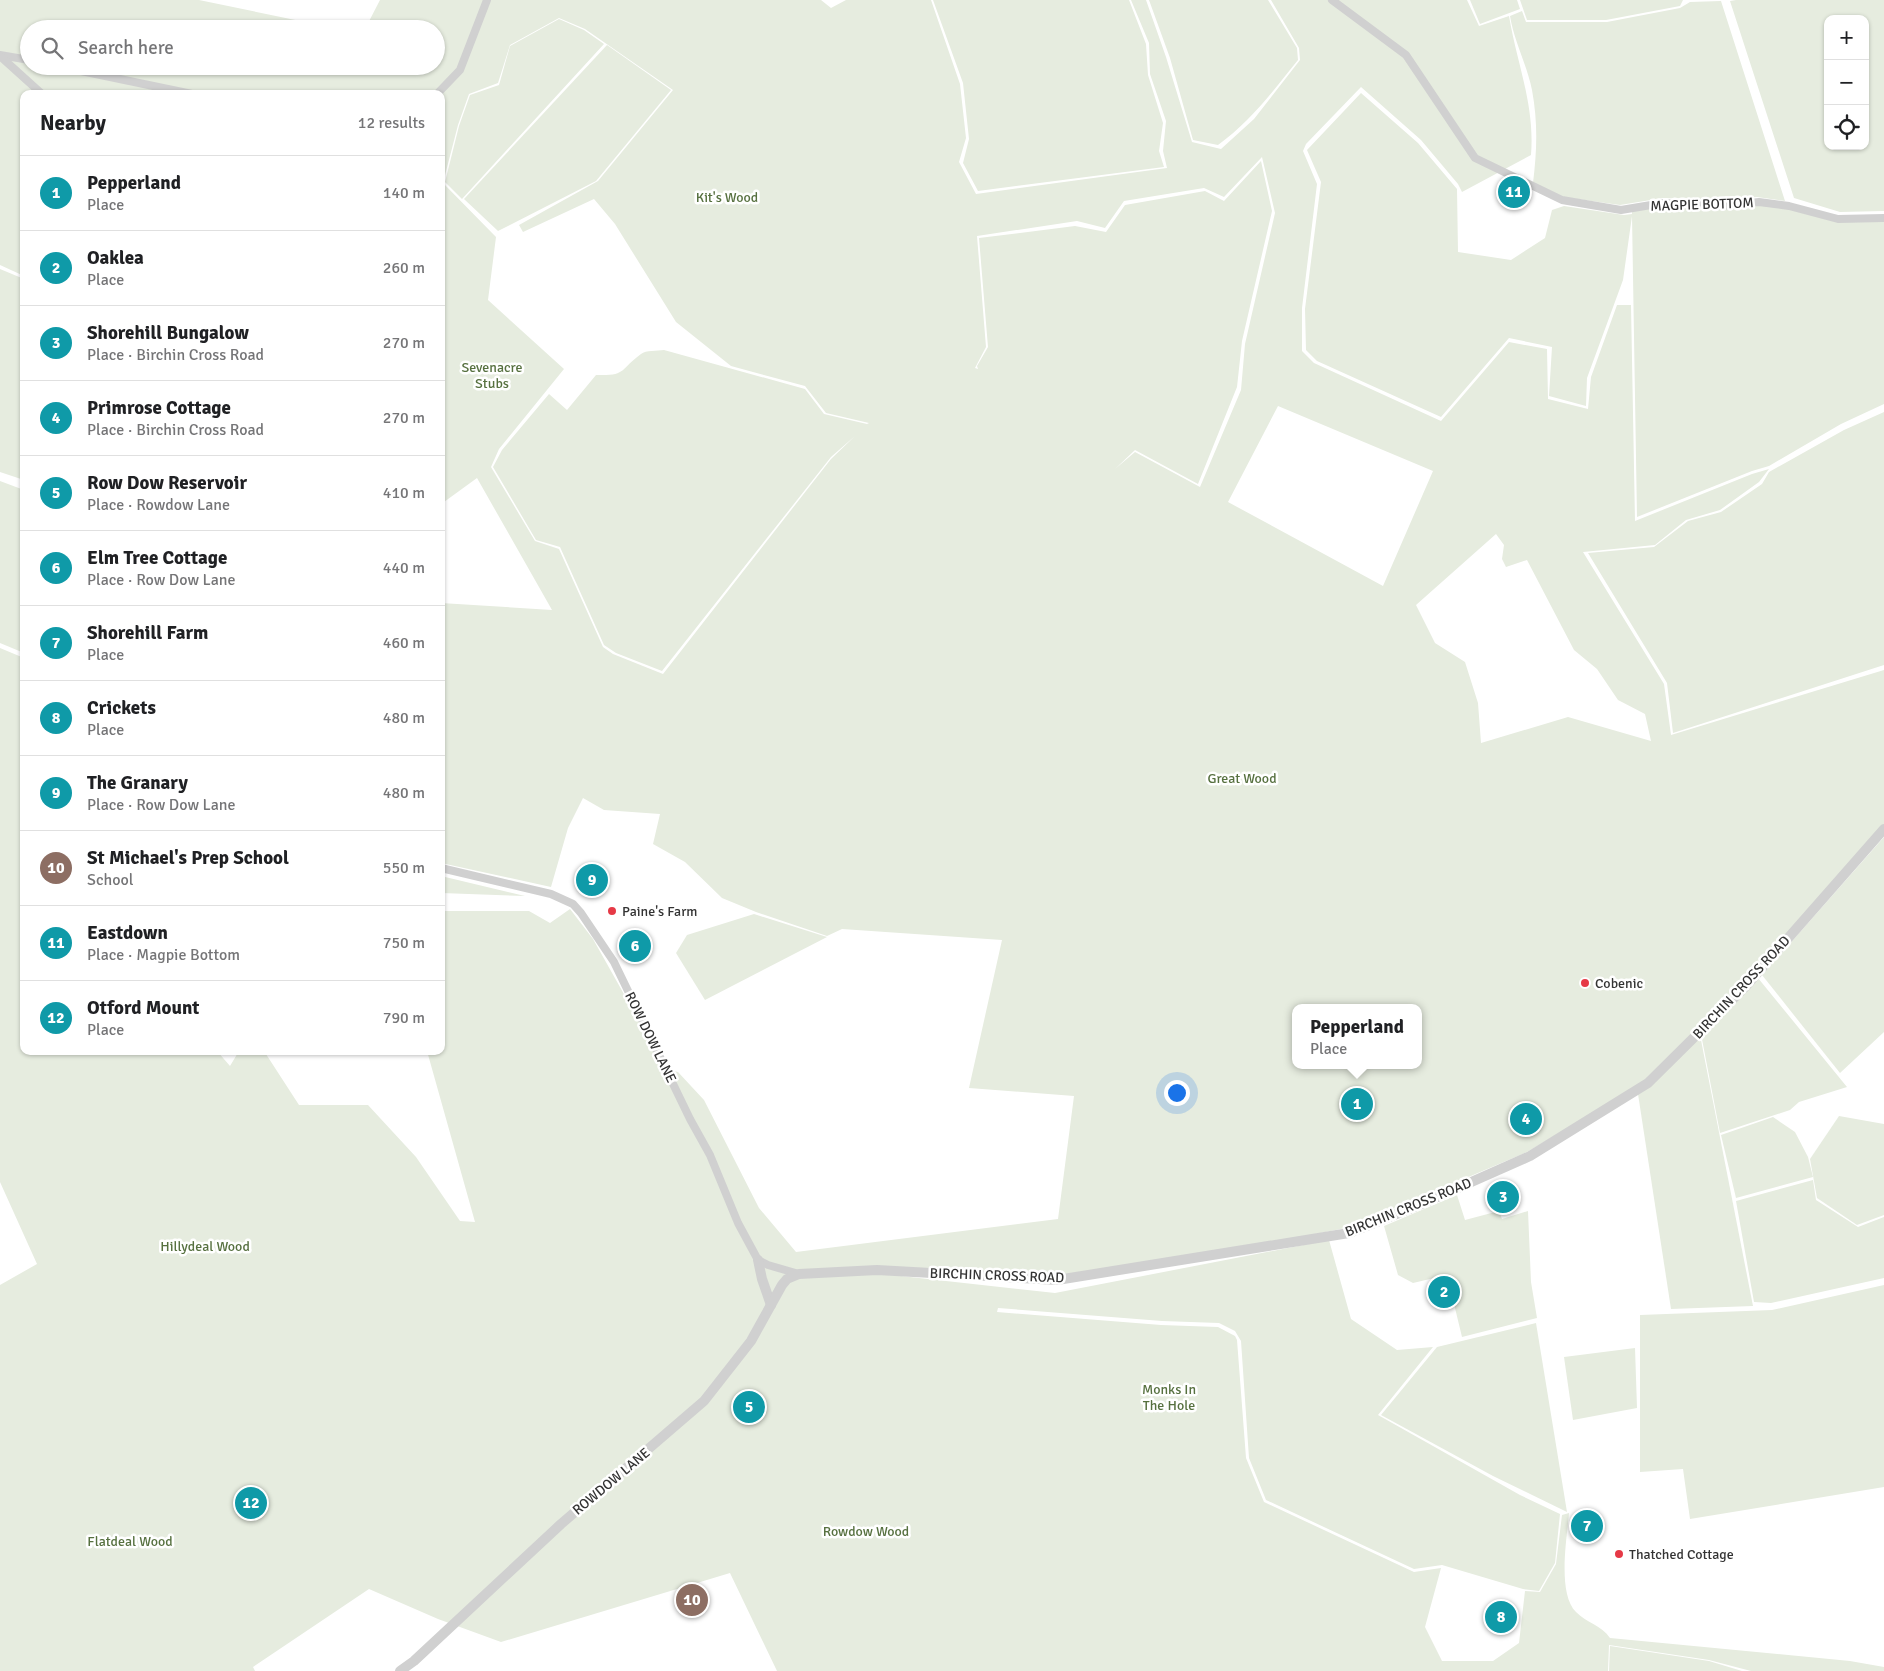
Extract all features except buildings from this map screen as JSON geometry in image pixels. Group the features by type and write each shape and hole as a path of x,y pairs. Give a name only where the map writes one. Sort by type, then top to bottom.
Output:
{"street":[{"path":"441,90 460,70 487,0"},
{"name":"MAGPIE BOTTOM","path":"1332,0 1406,55 1475,158 1562,200 1621,210 1663,203 1722,206 1759,202 1789,206 1838,219 1884,218"},
{"path":"0,56 20,59"},
{"path":"0,56 20,74"},
{"path":"21,75 38,90"},
{"path":"100,75 173,90"},
{"name":"BIRCHIN CROSS ROAD","path":"799,1274 877,1270 1057,1280 1349,1233 1424,1203 1530,1156 1648,1083 1746,986 1884,829"},
{"name":"ROW DOW LANE","path":"445,869 551,894 573,904 581,913 614,962 690,1119 710,1155 738,1223 758,1260"},
{"path":"758,1260 768,1265 799,1274"},
{"path":"758,1260 771,1305"},
{"name":"ROWDOW LANE","path":"400,1671 414,1661 561,1524 704,1401 751,1341 782,1285 787,1279 799,1274"}],"green space":[{"path":"0,0 199,0 296,20 20,20 20,75 445,75 445,20 370,20 380,0 821,0 831,8 846,0 931,0 960,84 966,138 959,162 976,194 1167,168 1163,151 1166,121 1150,74 1149,43 1131,0 1146,0 1192,142 1221,149 1254,119 1300,60 1299,48 1271,0 1467,0 1479,26 1509,16 1528,102 1532,137 1531,155 1462,192 1458,184 1421,140 1361,87 1306,144 1303,151 1317,184 1302,308 1302,351 1314,363 1441,421 1509,342 1547,349 1548,399 1588,409 1591,377 1617,305 1631,305 1635,521 1769,469 1759,482 1720,510 1686,520 1655,545 1583,552 1664,684 1671,735 1884,670 1884,825 1744,984 1647,1081 1527,1152 1351,1227 1058,1284 883,1274 1055,1293 1329,1240 1351,1319 1397,1350 1433,1347 1378,1415 1520,1495 1560,1514 1555,1563 1539,1591 1523,1589 1442,1565 1414,1569 1266,1500 1249,1458 1241,1341 1235,1331 1219,1323 1162,1321 998,1308 997,1312 1161,1325 1218,1327 1235,1336 1237,1340 1246,1458 1264,1502 1414,1572 1441,1568 1425,1627 1442,1661 1493,1661 1519,1643 1525,1591 1540,1592 1556,1564 1562,1515 1569,1513 1565,1550 1565,1579 1570,1603 1580,1616 1602,1630 1610,1638 1850,1661 1884,1667 1884,1671 1751,1671 1709,1660 1609,1645 1608,1671 777,1671 730,1573 501,1642 438,1619 369,1589 253,1667 255,1671 0,1671 0,1285 37,1264 0,1182 0,648 20,656 20,1055 220,1055 230,1066 237,1055 267,1055 299,1105 368,1105 416,1157 460,1221 475,1222 428,1055 445,1055 445,911 529,911 550,923 570,909 593,939 666,1069 678,1072 704,1100 759,1208 796,1252 1058,1219 1074,1096 969,1088 1002,940 842,929 827,936 756,912 722,898 685,862 653,844 660,814 604,810 583,798 568,828 551,887 445,864 445,603 552,610 477,478 445,501 445,185 496,237 488,300 564,369 499,449 491,467 535,541 559,549 603,647 613,654 663,674 831,459 855,436 831,457 662,671 616,653 604,645 560,547 536,540 493,467 502,450 549,394 567,410 596,375 618,373 641,354 664,350 805,389 824,414 869,423 826,413 805,386 731,366 676,322 615,224 594,199 523,232 519,225 598,181 673,90 585,29 559,18 510,45 498,83 469,94 458,125 445,175 445,90 20,90 20,274 0,265","holes":["1262,157 1275,213 1245,344 1241,390 1200,487 1135,452 1115,469 1135,450 1198,484 1237,387 1242,341 1272,211 1261,161 1224,201 1205,191 1125,205 1106,232 1075,226 979,238 988,347 977,366 978,369 975,368 986,347 977,236 1077,221 1105,228 1124,201 1204,188 1224,197","1278,406 1433,471 1383,586 1228,502","1496,534 1504,545 1502,559 1506,567 1527,560 1574,650 1597,669 1618,700 1645,714 1651,741 1568,717 1481,743 1478,703 1465,662 1435,643 1416,605"]},
{"path":"933,0 1129,0 1146,44 1148,75 1163,123 1159,151 1164,167 978,191 963,163 969,139 963,83"},
{"path":"1149,0 1268,0 1297,48 1298,60 1251,116 1230,136 1218,145 1193,140 1170,58"},
{"path":"1470,0 1517,0 1520,9 1480,24"},
{"path":"1520,0 1683,0 1680,6 1606,20 1527,20"},
{"path":"1884,0 1884,211 1840,212 1794,198 1730,1"},
{"path":"1721,1 1785,201 1757,197 1721,200 1663,198 1620,205 1563,197 1533,183 1536,136 1534,102 1530,81 1514,35 1510,16 1522,11 1526,22 1607,22 1680,8 1690,2"},
{"path":"559,19 584,30 604,44 462,199 445,182 459,126 470,95 499,85 510,46"},
{"path":"607,45 671,90 596,181 498,231 464,199"},
{"path":"1361,93 1418,143 1457,189 1458,252 1511,260 1545,238 1552,210 1564,206 1624,215 1632,214 1632,211 1664,206 1758,205 1884,221 1884,404 1841,424 1769,466 1637,517 1632,216 1623,280 1587,378 1586,406 1549,396 1552,347 1509,338 1441,417 1317,361 1306,350 1305,309 1321,182 1307,150"},
{"path":"0,269 20,277 20,479 0,472"},
{"path":"1884,412 1884,665 1673,733 1667,683 1588,553 1654,547 1688,521 1721,512 1762,484 1769,472 1844,430"},
{"path":"0,481 20,488 20,651 0,643"},
{"path":"1884,837 1884,1032 1840,1073 1762,975"},
{"path":"445,877 525,896 445,893"},
{"path":"754,914 827,937 705,1000 676,953 687,935"},
{"path":"1758,978 1847,1087 1799,1102 1790,1110 1720,1133 1701,1034"},
{"path":"1700,1035 1753,1306 1671,1309 1638,1094"},
{"path":"1839,1116 1884,1124 1884,1215 1857,1225 1817,1198 1810,1159"},
{"path":"1773,1117 1795,1132 1808,1157 1813,1177 1736,1198 1721,1135"},
{"path":"1813,1180 1816,1200 1858,1227 1884,1217 1884,1278 1771,1303 1754,1302 1736,1201"},
{"path":"1457,1195 1465,1220 1499,1211 1502,1219 1528,1211 1531,1282 1537,1318 1462,1337 1447,1275 1413,1283 1398,1275 1384,1226"},
{"path":"1884,1285 1884,1487 1690,1519 1683,1469 1640,1472 1640,1315 1772,1310"},
{"path":"1536,1323 1567,1512 1493,1476 1381,1415 1437,1347"},
{"path":"1635,1348 1637,1408 1573,1420 1564,1357"},
{"path":"1610,1646 1709,1661 1742,1671 1609,1671"}],"place":[{"name":"Eastdown","path":"1514,192"},
{"name":"The Granary","path":"592,880"},
{"name":"Paine's Farm","path":"612,911"},
{"name":"Elm Tree Cottage","path":"635,946"},
{"name":"Cobenic","path":"1585,983"},
{"name":"Pepperland","path":"1357,1104"},
{"name":"Primrose Cottage","path":"1526,1119"},
{"name":"Shorehill Bungalow","path":"1503,1197"},
{"name":"Oaklea","path":"1444,1292"},
{"name":"Row Dow Reservoir","path":"749,1407"},
{"name":"Otford Mount","path":"251,1503"},
{"name":"Shorehill Farm","path":"1587,1526"},
{"name":"Thatched Cottage","path":"1619,1554"},
{"name":"St Michael's Prep School","path":"692,1600"},
{"name":"Crickets","path":"1501,1617"}],"park label":[{"name":"Kit's Wood","path":"727,197"},
{"name":"Sevenacre Stubs","path":"492,376"},
{"name":"Great Wood","path":"1242,778"},
{"name":"Hillydeal Wood","path":"205,1246"},
{"name":"Monks In The Hole","path":"1169,1398"},
{"name":"Rowdow Wood","path":"866,1531"},
{"name":"Flatdeal Wood","path":"130,1541"}]}
